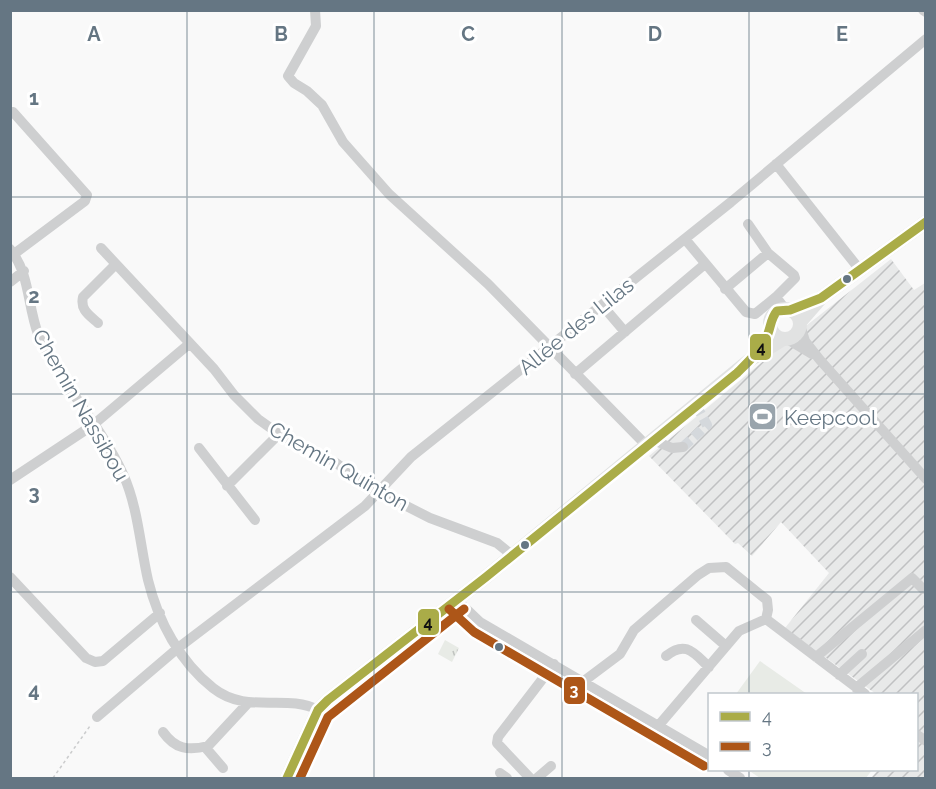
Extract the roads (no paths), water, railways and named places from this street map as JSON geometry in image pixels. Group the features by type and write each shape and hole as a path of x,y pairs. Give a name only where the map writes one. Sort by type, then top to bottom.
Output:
{"main road":[{"path":"292,776 318,710 328,699 457,600 751,359 796,334 800,323 821,298 926,222"},
{"path":"751,359 771,329 772,316 779,310 821,298"},
{"path":"788,309 796,313 800,323"},
{"path":"771,329 777,336 785,339"}],"street":[{"path":"315,10 316,27 288,76 322,105 344,142 389,194 488,284 575,374 650,442 672,448 683,447"},
{"name":"Allée des Lilas","path":"97,717 178,648 351,517 411,457 685,239 926,39"},
{"path":"12,251 85,201 87,195 13,112"},
{"path":"776,164 860,270"},
{"path":"685,239 746,312 755,314 795,278 768,253 748,224"},
{"name":"Chemin Quinton","path":"101,248 214,369 243,405 279,434 336,463 378,492 430,518 497,543 512,555"},
{"name":"Chemin Nassibou","path":"12,251 24,271 38,335 119,465 129,489 149,583 160,614 178,648 190,665 211,686 230,698 248,703 303,705 318,710"},
{"path":"725,289 768,253"},
{"path":"98,323 83,310 81,303 83,297 116,264"},
{"path":"575,374 705,264"},
{"path":"10,282 24,271"},
{"path":"776,297 788,309"},
{"path":"602,305 625,332"},
{"path":"800,323 805,341 820,360 926,479"},
{"path":"785,339 820,360"},
{"path":"10,480 93,425 189,344"},
{"path":"227,486 279,434"},
{"path":"199,448 255,520"},
{"path":"584,681 620,654 634,630 709,568 726,567 767,600 766,619"},
{"path":"10,578 86,658 95,663 103,661 160,614"},
{"path":"816,657 912,578 923,589"},
{"path":"457,600 480,622 708,755"},
{"path":"766,619 861,691 926,630"},
{"path":"659,725 739,631 766,619"},
{"path":"696,620 726,646"},
{"path":"666,656 675,649 684,648 690,650 709,667"},
{"path":"839,675 862,654"},
{"path":"530,778 497,743 498,737 554,664"},
{"path":"164,732 170,742 179,747 205,747 212,744 248,703"},
{"path":"205,747 223,768"},
{"path":"537,778 551,766"}],"tunnel":[{"path":"683,447 707,425 696,405"}],"place":[{"name":"Keepcool","path":"763,417"}]}
